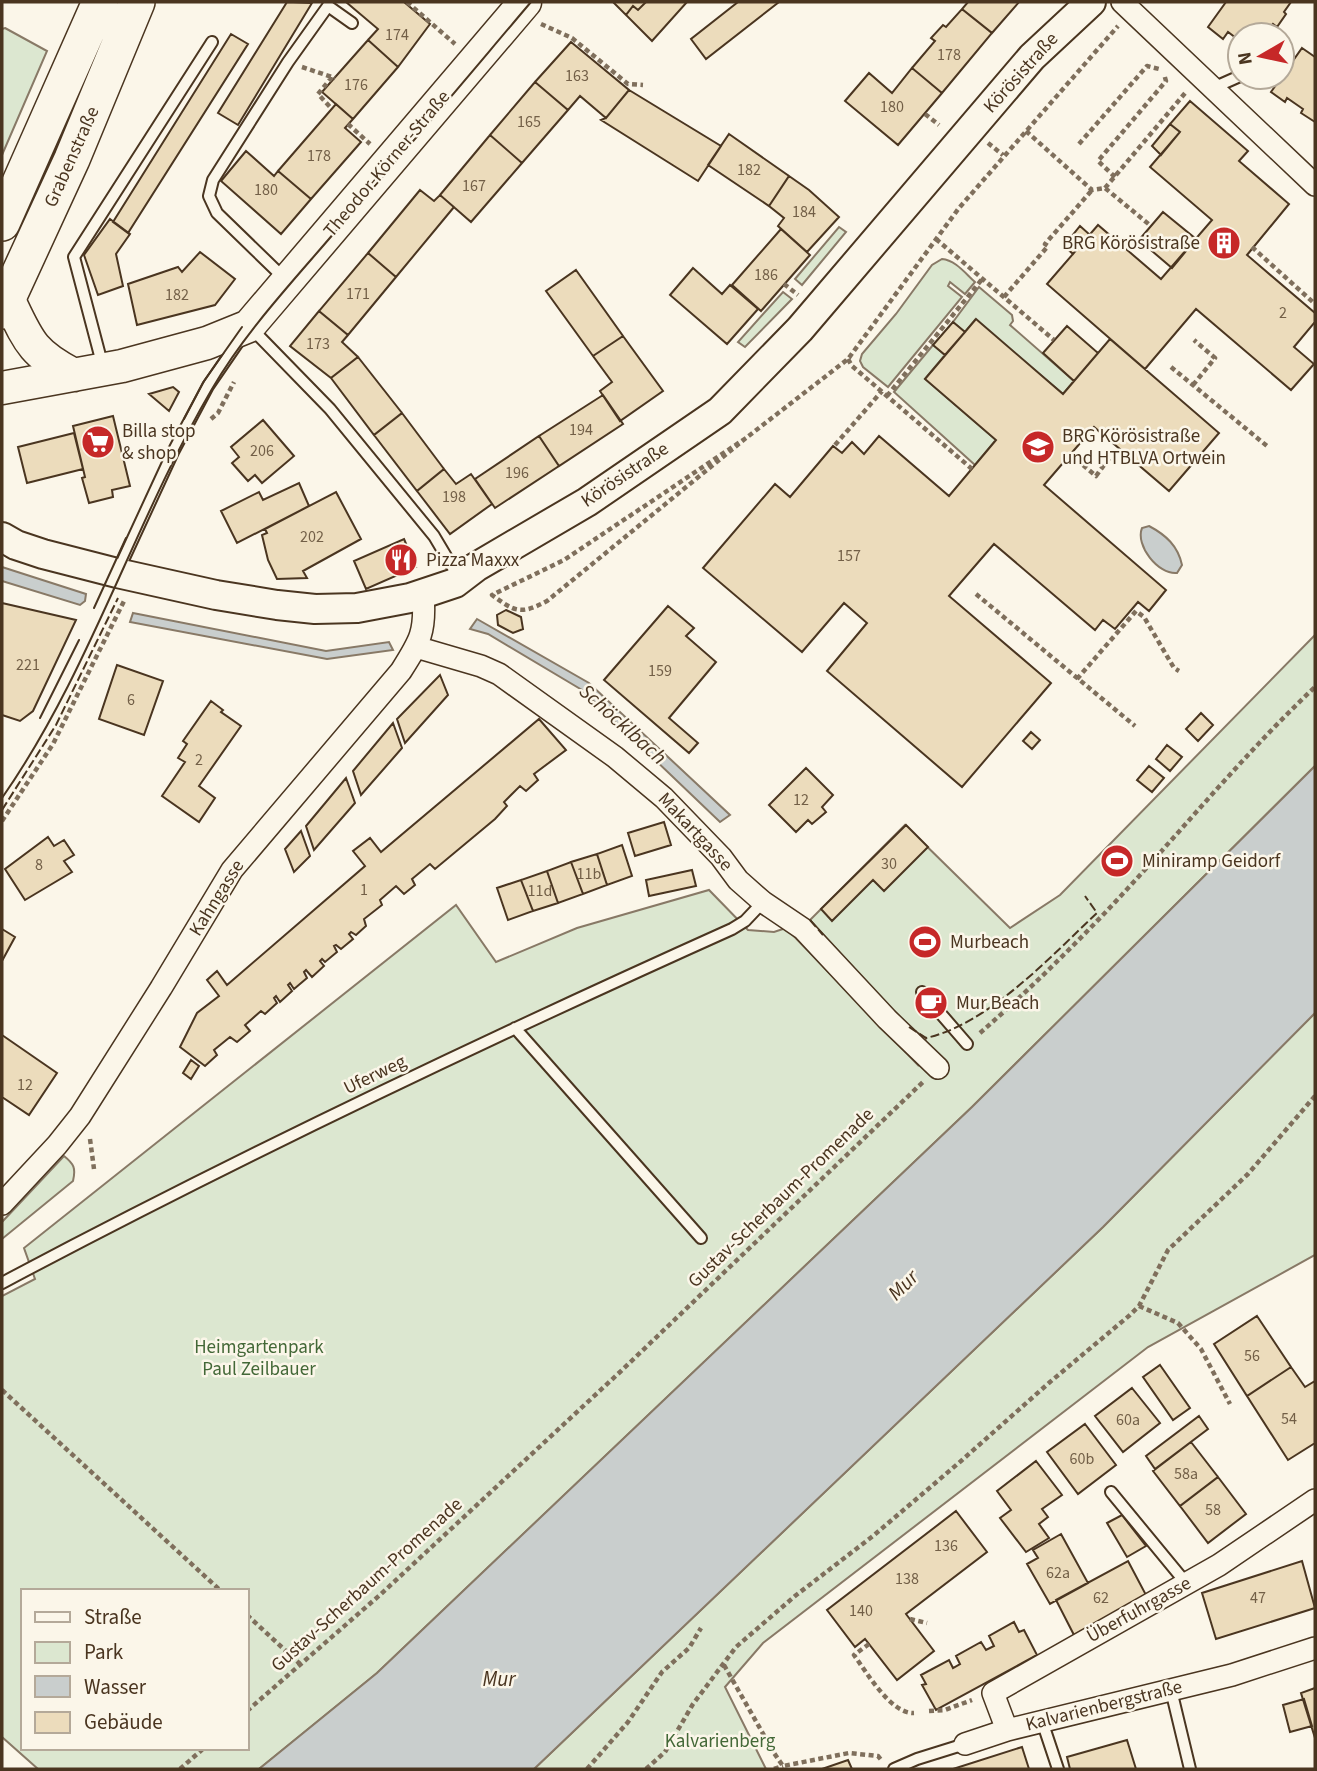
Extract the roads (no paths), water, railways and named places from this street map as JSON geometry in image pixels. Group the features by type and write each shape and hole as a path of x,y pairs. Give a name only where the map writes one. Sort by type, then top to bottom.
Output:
{"main road":[{"name":"Grabenstraße","path":"5,212 100,2"},
{"name":"Grabenstraße","path":"5,304 72,159 137,2"},
{"name":"Theodor-Körner-Straße","path":"2,388 89,372 207,343 249,326 532,13"},
{"path":"5,304 28,340 48,362 89,372"}],"street":[{"name":"Körösistraße","path":"2,537 16,545 122,585 316,609 357,608 423,595 460,580 476,567 586,502 720,411 800,329 1032,57 1091,2"},
{"path":"1127,6 1315,185"},
{"path":"420,637 423,595"},
{"name":"Makartgasse","path":"420,637 518,685 664,797 721,857 738,880 763,902 803,929 887,1019 938,1068"},
{"name":"Kahngasse","path":"2,1204 80,1116 232,870 401,671 420,637"},
{"name":"Überfuhrgasse","path":"1007,1730 993,1693 1219,1565 1315,1500"},
{"name":"Kalvarienbergstraße","path":"965,1744 1007,1730 1231,1675 1315,1648"}],"lane":[{"path":"287,281 217,214 209,196 213,180 288,62 328,6 352,23"},
{"path":"89,372 74,257 212,42"},
{"path":"1206,82 1226,78"},
{"path":"249,326 337,418 434,536 460,580"},
{"name":"Theodor-Körner-Straße","path":"122,585 173,452 208,386 249,326"},
{"name":"Uferweg","path":"2,1283 140,1209 514,1028 732,929 745,921 763,902"},
{"path":"922,992 967,1044"},
{"path":"514,1028 701,1238"},
{"path":"1111,1492 1186,1583"},
{"path":"1171,1690 1190,1769"},
{"path":"1042,1721 1058,1769"},
{"name":"Kalvarienbergstraße","path":"891,1769 965,1744"}],"water":[{"path":"1149,526 1166,537 1178,552 1182,565 1177,573 1156,564 1145,550 1142,528"},
{"path":"2,567 86,594 85,601 80,605 2,581"},
{"path":"133,613 326,651 389,642 393,650 327,659 130,622"},
{"name":"Schöcklbach","path":"477,619 589,683 730,815 720,822 582,690 488,634 470,629"},
{"name":"Mur","path":"1315,766 1315,1013 1103,1227 534,1769 259,1769 377,1673 972,1107"}],"tram line":[{"path":"2,798 61,700 184,440 226,366 275,301 531,2"},
{"path":"184,419 204,381 242,327"},
{"path":"94,608 126,538"},
{"path":"40,718 79,640"}],"place":[{"name":"BRG Körösistraße","path":"1224,243"},
{"name":"Billa stop & shop","path":"98,442"},
{"name":"BRG Körösistraße und HTBLVA Ortwein","path":"1038,447"},
{"name":"Pizza Maxxx","path":"401,560"},
{"name":"Miniramp Geidorf","path":"1117,861"},
{"name":"Murbeach","path":"925,942"},
{"name":"Mur Beach","path":"931,1003"}],"park label":[{"name":"Heimgartenpark Paul Zeilbauer","path":"259,1358"},
{"name":"Kalvarienberg","path":"720,1741"}]}
